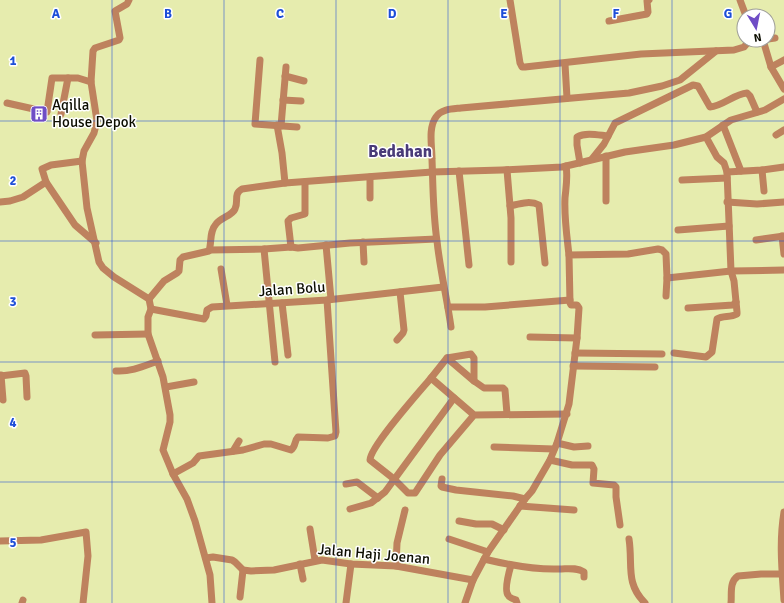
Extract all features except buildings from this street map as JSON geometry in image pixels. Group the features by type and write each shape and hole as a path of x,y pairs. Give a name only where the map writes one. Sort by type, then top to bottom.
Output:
{"street":[{"path":"129,0 127,4 115,11 120,38 119,40 95,48 93,51 91,82 97,121 94,133 84,151 82,161 87,208 99,262 102,268 114,278 148,298 151,309 148,317 148,334 166,387 170,422 164,450 173,474 187,499 206,558 210,575 212,603"},
{"path":"510,0 521,65 525,67 565,64 580,60 641,54 716,51 741,48"},
{"path":"609,21 646,14 648,12 647,0"},
{"path":"765,48 770,67 784,89"},
{"path":"451,327 436,239 431,129 435,118 444,111 461,108 629,93 650,89 673,83 691,72 716,51"},
{"path":"260,60 255,124 297,127"},
{"path":"770,67 784,60"},
{"path":"565,64 567,98"},
{"path":"285,183 279,126 286,67"},
{"path":"691,72 696,85 710,107 747,93 750,96 757,112"},
{"path":"285,76 304,81"},
{"path":"7,103 47,112 50,101 52,78 78,78 91,82"},
{"path":"60,114 68,78"},
{"path":"592,159 604,144 613,127 618,122 696,85"},
{"path":"210,250 211,236 214,227 218,221 233,213 236,207 236,197 240,191 285,183 432,172 554,168 566,166 625,152 685,143 706,137 731,120 765,110 784,99"},
{"path":"283,100 301,101"},
{"path":"50,101 63,103"},
{"path":"723,125 742,171"},
{"path":"776,135 784,130"},
{"path":"580,163 577,137 594,134 608,136"},
{"path":"674,353 706,357 712,352 717,319 720,317 733,316 737,314 734,281 731,271 727,175 724,163 717,157 706,137"},
{"path":"606,156 606,201"},
{"path":"82,161 51,165 42,168 46,182 75,225 96,243"},
{"path":"465,603 473,580 488,552 532,491 550,460 567,414 577,338 579,307 577,305 570,304 569,256 565,198 568,183 566,166"},
{"path":"682,180 727,175 742,171 784,167"},
{"path":"507,170 510,206 511,262"},
{"path":"762,170 764,191"},
{"path":"459,171 469,265"},
{"path":"370,177 370,198"},
{"path":"0,202 23,197 46,182"},
{"path":"291,247 288,221 291,218 305,214 305,182"},
{"path":"728,202 757,204 784,202"},
{"path":"510,206 528,203 538,204 545,263"},
{"path":"678,230 729,226"},
{"path":"756,240 783,236 784,254"},
{"path":"148,298 164,280 177,273 182,258 210,250 298,248 363,242 436,239"},
{"path":"363,242 364,262"},
{"path":"173,474 193,463 199,456 243,450 267,443 291,450 294,448 298,437 328,438 333,437 336,434 326,245"},
{"path":"264,249 275,362"},
{"path":"569,256 621,254 658,249 662,250 666,254 666,296"},
{"path":"221,269 226,305"},
{"path":"667,278 731,271 784,270"},
{"name":"Jalan Bolu","path":"151,309 200,319 205,318 209,308 226,305 329,300 443,287"},
{"path":"397,340 404,330 400,292"},
{"path":"448,307 485,307 570,300"},
{"path":"688,308 733,305 736,302"},
{"path":"282,303 288,355"},
{"path":"95,335 148,334"},
{"path":"530,337 577,338"},
{"path":"575,353 662,354"},
{"path":"474,381 473,356 464,355 447,358 397,418 370,457 372,462 408,492 416,494 440,456 474,415"},
{"path":"447,358 482,387 503,388 506,390 507,414"},
{"path":"116,371 124,372 133,370 158,361"},
{"path":"573,366 655,367"},
{"path":"3,400 1,376 25,373 27,397"},
{"path":"430,378 474,415 567,414"},
{"path":"166,387 194,382"},
{"path":"350,509 361,507 378,498 385,492 454,398"},
{"path":"233,451 240,441"},
{"path":"494,447 588,446"},
{"path":"550,460 572,465 592,465 594,468 593,483 614,485 616,487 620,525"},
{"path":"442,479 442,487 456,490 513,496 525,499"},
{"path":"346,484 357,482 378,498"},
{"path":"520,506 574,510"},
{"path":"396,566 397,543 405,510"},
{"path":"784,512 781,541 784,600"},
{"path":"459,520 476,524 492,524 504,530"},
{"path":"310,529 316,560"},
{"path":"0,541 41,540 86,532 88,556 83,603"},
{"path":"449,539 488,552"},
{"path":"629,540 631,581 645,603"},
{"path":"206,558 212,557 232,560 242,570 240,597"},
{"path":"484,559 511,566 545,570 576,568 584,572 584,577"},
{"name":"Jalan Haji Joenan","path":"242,570 267,571 322,560 351,564 396,566 473,580"},
{"path":"300,564 303,580"},
{"path":"346,603 351,564"},
{"path":"511,566 506,593 508,596 516,600 517,603"},
{"path":"731,603 732,584 736,578 748,575 783,574"}],"place":[{"name":"Aqilla House Depok","path":"39,114"}],"district":[{"name":"Bedahan","path":"400,151"}]}
